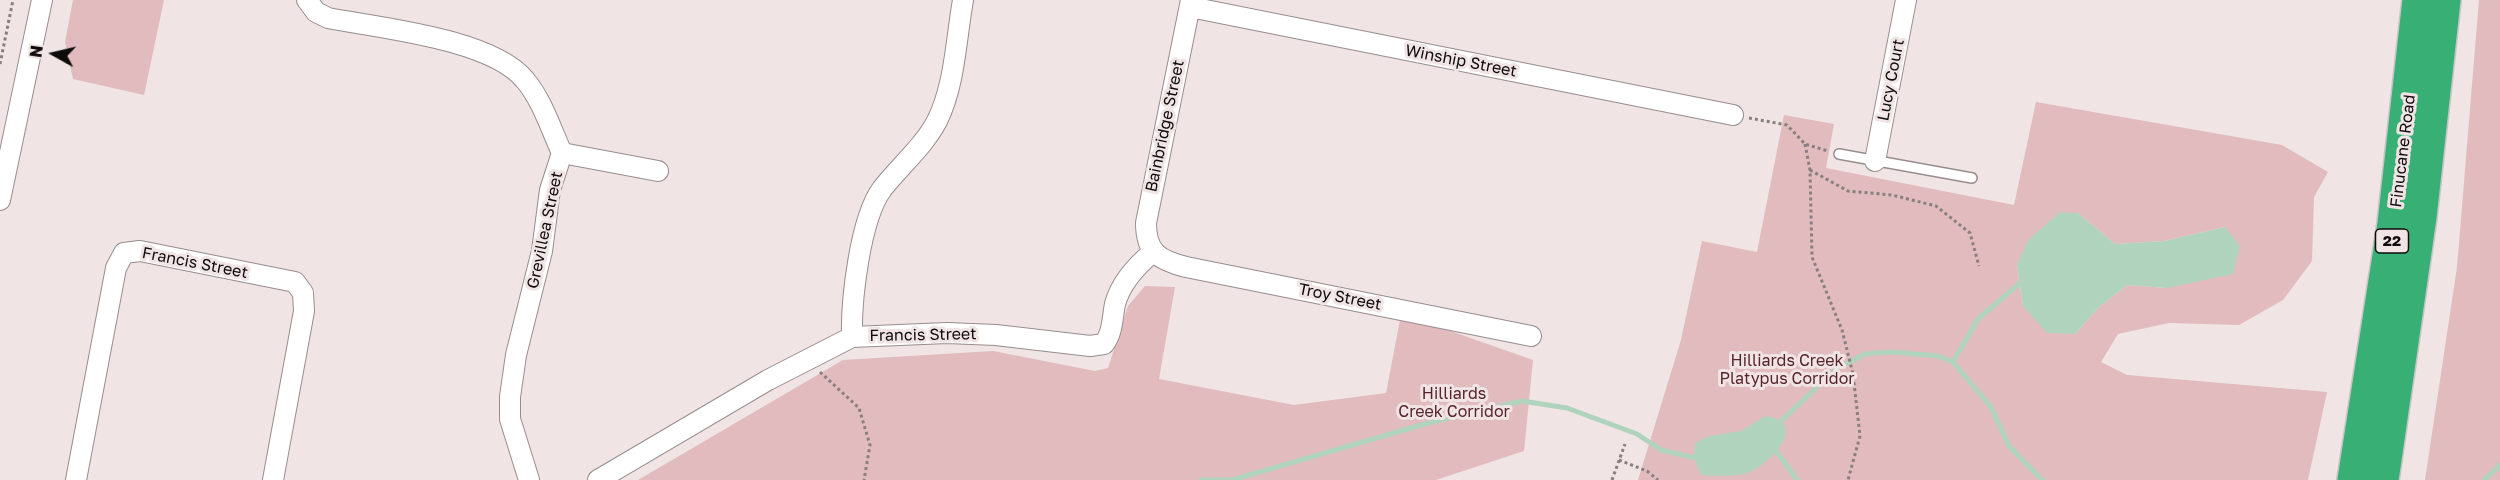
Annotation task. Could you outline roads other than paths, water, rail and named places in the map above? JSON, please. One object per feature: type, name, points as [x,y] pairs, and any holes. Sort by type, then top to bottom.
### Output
[{"type":"highway","name":"Finucane Road","points":[[2354,480],[2394,224],[2419,0]]},
{"type":"highway","name":"Finucane Road","points":[[2382,480],[2420,217],[2444,0]]},
{"type":"street","points":[[0,200],[42,0]]},
{"type":"street","name":"Grevillea Street","points":[[307,0],[316,12],[328,18],[468,46],[512,66],[536,96],[562,153],[550,190],[542,251],[516,355],[510,397],[510,419],[529,480]]},
{"type":"street","points":[[852,337],[851,304],[868,218],[880,192],[936,124],[942,108],[963,0]]},
{"type":"street","name":"Lucy Court","points":[[1875,160],[1906,0]]},
{"type":"street","name":"Winship Street","points":[[1190,3],[1733,115]]},
{"type":"street","name":"Bainbridge Street","points":[[1153,252],[1146,238],[1146,223],[1190,3]]},
{"type":"street","points":[[562,153],[658,171]]},
{"type":"street","name":"Francis Street","points":[[76,480],[116,268],[124,253],[140,251],[294,282],[303,293],[304,311],[273,480]]},
{"type":"street","name":"Francis Street","points":[[598,480],[804,360],[852,337],[947,333],[996,335],[1090,346],[1104,344],[1110,336],[1116,303],[1126,279],[1153,252]]},
{"type":"street","name":"Troy Street","points":[[1153,252],[1161,258],[1186,267],[1531,336]]},
{"type":"lane","points":[[1839,154],[1972,178]]},
{"type":"waterway","points":[[1953,362],[1978,319],[2020,283]]},
{"type":"waterway","points":[[1777,425],[1836,369],[1865,354],[1891,352],[1938,356],[1953,362],[1991,407],[2009,446],[2042,480]]},
{"type":"waterway","points":[[1201,480],[1232,480],[1428,423],[1522,401],[1567,408],[1637,434],[1661,450],[1700,459]]},
{"type":"waterway","points":[[1772,445],[1797,480]]},
{"type":"waterway","points":[[2484,480],[2500,465]]},
{"type":"park label","name":"Hilliards Creek Platypus Corridor","points":[[1787,370]]},
{"type":"park label","name":"Hilliards Creek Corridor","points":[[1454,403]]}]
